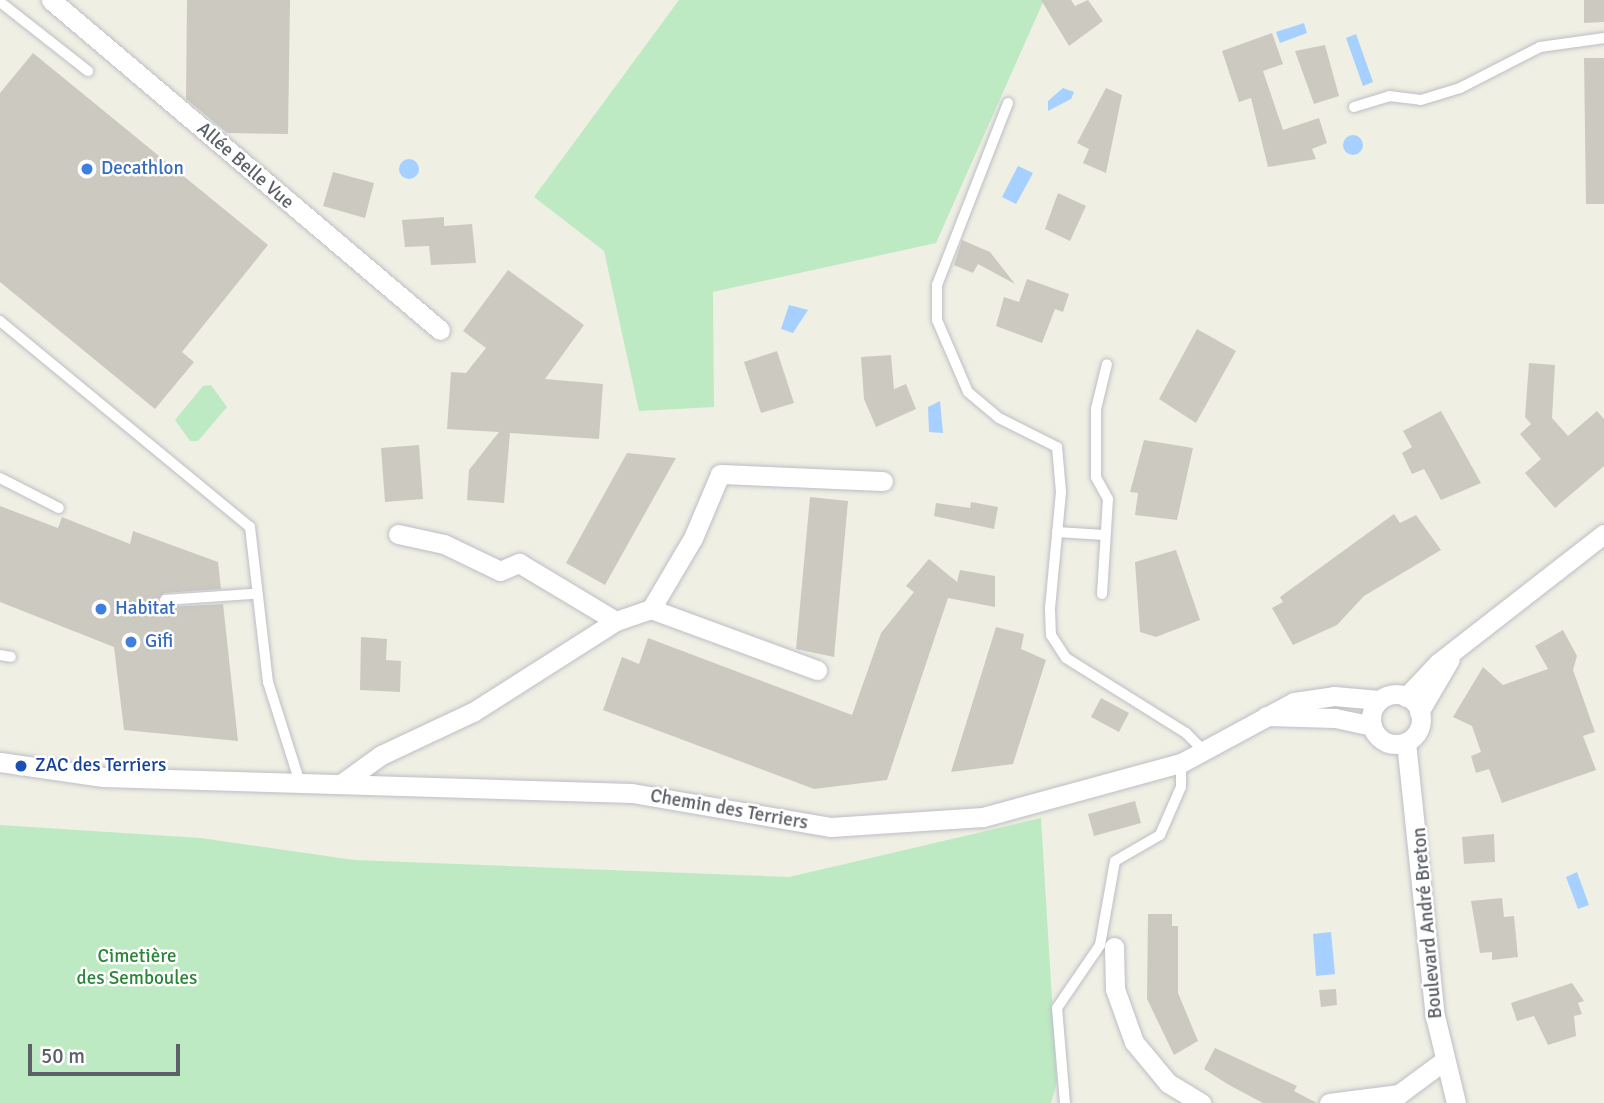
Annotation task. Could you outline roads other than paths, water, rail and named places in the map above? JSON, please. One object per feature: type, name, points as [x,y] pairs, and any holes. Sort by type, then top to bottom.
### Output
[{"type":"street","name":"Allée Belle Vue","points":[[51,0],[440,330]]},
{"type":"street","points":[[651,609],[693,538],[720,474],[883,481]]},
{"type":"street","points":[[398,534],[444,544],[500,571],[519,563],[616,621]]},
{"type":"street","points":[[1372,726],[1380,700],[1406,697],[1451,655],[1604,534]]},
{"type":"street","points":[[341,784],[381,755],[473,712],[616,621],[651,609],[817,670]]},
{"type":"street","points":[[1265,716],[1335,718],[1372,726],[1385,742],[1406,742],[1417,733],[1419,712],[1451,655]]},
{"type":"street","name":"Chemin des Terriers","points":[[0,762],[103,777],[632,793],[831,827],[983,817],[1181,763],[1294,702],[1334,696],[1380,700]]},
{"type":"street","points":[[1406,697],[1419,712]]},
{"type":"street","name":"Boulevard André Breton","points":[[1406,742],[1445,1060],[1456,1103]]},
{"type":"street","points":[[1114,947],[1115,989],[1134,1042],[1168,1083],[1201,1103]]},
{"type":"street","points":[[1329,1103],[1399,1094],[1445,1060]]},
{"type":"lane","points":[[0,2],[88,71]]},
{"type":"lane","points":[[1354,107],[1389,96],[1421,100],[1460,88],[1540,47],[1604,38]]},
{"type":"lane","points":[[1008,103],[937,285],[937,320],[968,391],[999,418],[1057,447],[1057,532],[1051,635],[1066,658],[1186,733],[1203,750]]},
{"type":"lane","points":[[0,321],[250,527],[254,594],[268,681],[300,784]]},
{"type":"lane","points":[[1102,594],[1108,499],[1096,477],[1096,410],[1107,364]]},
{"type":"lane","points":[[0,478],[60,508]]},
{"type":"lane","points":[[1057,532],[1104,535]]},
{"type":"lane","points":[[165,600],[254,594]]},
{"type":"lane","points":[[0,655],[11,657]]},
{"type":"lane","points":[[1065,1103],[1057,1007],[1100,945],[1115,861],[1160,835],[1181,787],[1181,763]]},
{"type":"water","points":[[1304,23],[1307,33],[1280,43],[1276,32]]},
{"type":"water","points":[[1356,34],[1373,82],[1363,86],[1346,38]]},
{"type":"water","points":[[1063,88],[1074,92],[1071,99],[1048,111],[1048,101]]},
{"type":"water","points":[[1349,135],[1357,135],[1363,145],[1357,155],[1349,155],[1343,149],[1343,141]]},
{"type":"water","points":[[409,159],[416,162],[419,169],[416,176],[409,179],[402,176],[399,169],[402,162]]},
{"type":"water","points":[[1018,166],[1033,173],[1016,204],[1002,197]]},
{"type":"water","points":[[789,305],[808,310],[793,333],[781,329]]},
{"type":"water","points":[[940,401],[943,433],[929,432],[928,407]]},
{"type":"water","points":[[1577,872],[1589,905],[1578,909],[1566,877]]},
{"type":"water","points":[[1331,932],[1335,974],[1316,976],[1313,934]]},
{"type":"place","name":"Decathlon","points":[[87,169]]},
{"type":"place","name":"Habitat","points":[[101,609]]},
{"type":"place","name":"Gifi","points":[[131,642]]},
{"type":"place","name":"ZAC des Terriers","points":[[21,766]]},
{"type":"park label","name":"Cimetière des Semboules","points":[[137,968]]}]
